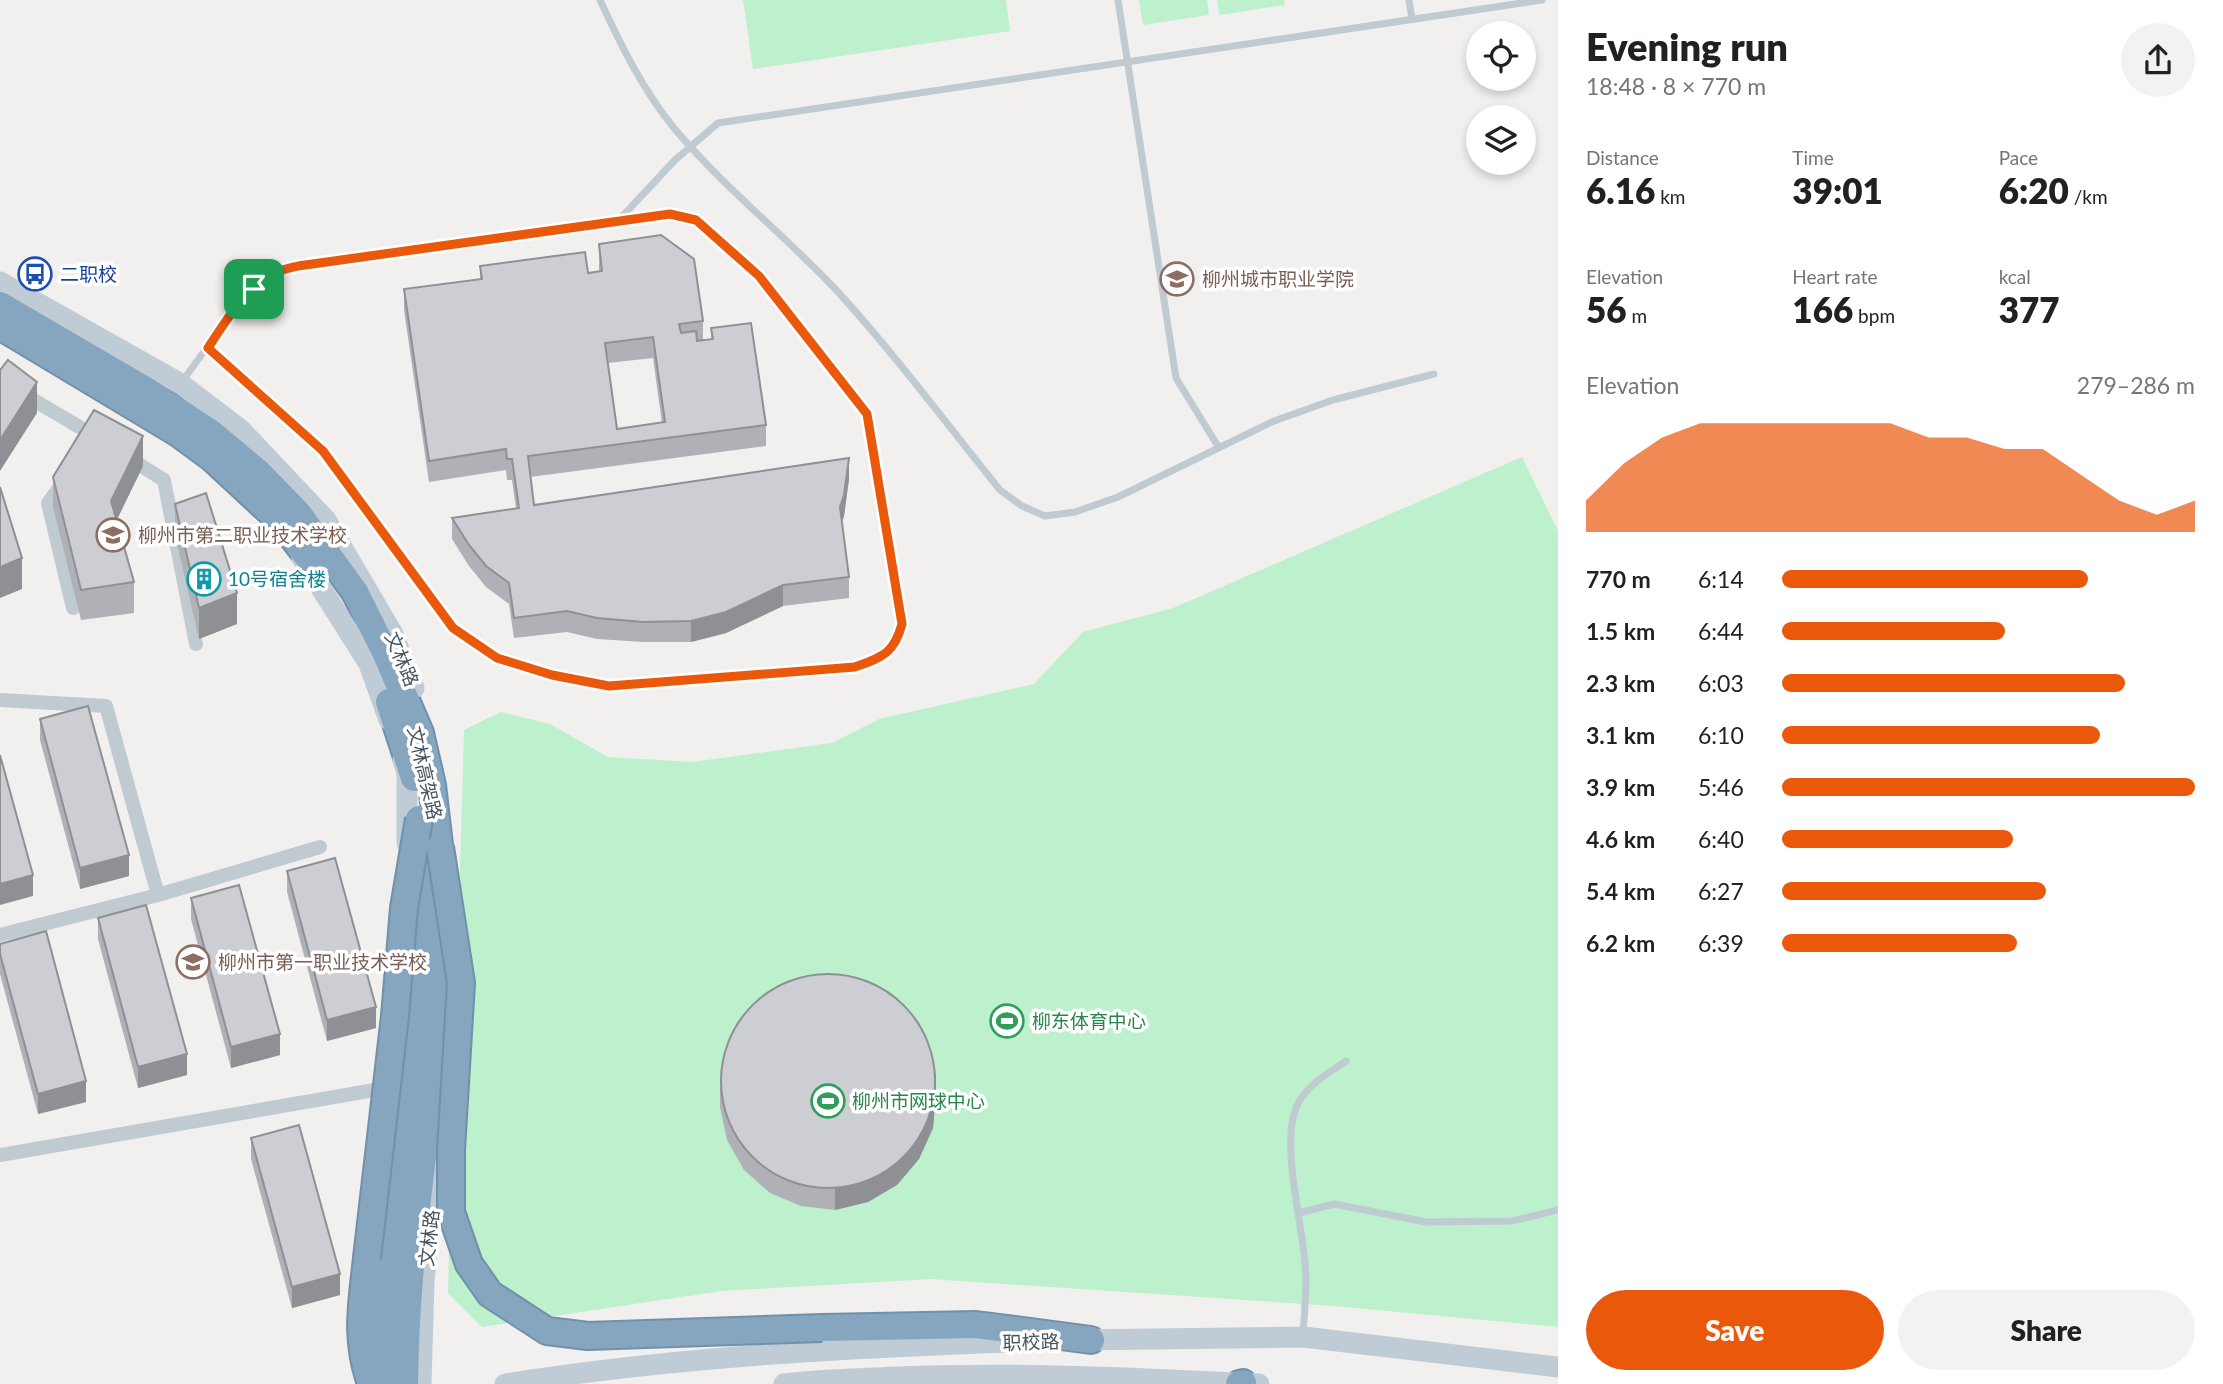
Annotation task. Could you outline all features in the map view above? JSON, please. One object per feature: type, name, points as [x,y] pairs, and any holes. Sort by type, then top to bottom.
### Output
[{"type":"highway","name":"文林高架路","points":[[0,304],[149,392],[210,432],[258,472],[298,513],[355,592],[391,665],[420,733],[432,785],[447,928],[444,981],[410,1260],[405,1384]]},
{"type":"highway","name":"文林高架路","points":[[0,326],[178,432],[212,458],[279,520],[336,594],[359,631],[386,691],[413,772],[425,852],[422,1007],[390,1259],[384,1384]]},
{"type":"highway","points":[[372,1384],[364,1364],[359,1329],[395,1016],[404,908],[419,819]]},
{"type":"highway","points":[[440,847],[461,983],[451,1150],[451,1212],[469,1264],[490,1294],[547,1331],[587,1336],[976,1325],[1091,1340]]},
{"type":"main road","name":"文林路","points":[[0,282],[181,384],[240,429],[326,520],[393,635],[432,736],[448,856],[457,955],[424,1282],[421,1384]]},
{"type":"main road","name":"文林路","points":[[0,332],[185,442],[296,550],[369,664],[407,774],[408,995],[372,1384]]},
{"type":"main road","name":"职校路","points":[[505,1384],[580,1372],[781,1354],[932,1345],[1091,1340],[1303,1337],[1558,1367]]},
{"type":"main road","name":"职校路","points":[[784,1384],[937,1375],[1062,1376],[1259,1384]]},
{"type":"street","points":[[2,385],[164,480],[196,644]]},
{"type":"street","points":[[72,470],[48,503],[73,608]]},
{"type":"street","points":[[0,700],[106,706],[158,895]]},
{"type":"street","points":[[0,935],[158,895],[320,846]]},
{"type":"street","points":[[0,1155],[398,1086]]},
{"type":"lane","points":[[600,0],[630,64],[673,127],[733,191],[836,290],[891,351],[1000,490],[1022,506],[1045,516],[1075,512],[1118,497],[1274,421],[1334,400],[1434,374]]},
{"type":"lane","points":[[1118,0],[1176,378],[1219,448]]},
{"type":"lane","points":[[1409,0],[1412,19]]},
{"type":"lane","points":[[618,221],[690,145],[718,122],[1542,0]]},
{"type":"lane","points":[[181,384],[240,302],[270,275],[298,266],[670,214],[696,220],[759,276],[867,414],[902,624],[897,642],[880,658],[855,667],[609,686],[552,675],[497,658],[453,628],[323,451],[208,348]]},
{"type":"lane","points":[[1303,1337],[1306,1277],[1290,1149],[1291,1123],[1298,1105],[1315,1082],[1346,1061]]},
{"type":"lane","points":[[1299,1213],[1334,1204],[1426,1222],[1512,1222],[1558,1210]]},
{"type":"green space","points":[[743,0],[1006,0],[1010,31],[753,69]]},
{"type":"green space","points":[[1139,0],[1207,0],[1209,15],[1143,25]]},
{"type":"green space","points":[[1217,0],[1284,0],[1285,5],[1219,15]]},
{"type":"green space","name":"柳东体育中心","points":[[1522,457],[1558,531],[1558,1327],[1334,1306],[930,1279],[721,1291],[482,1327],[448,1293],[464,730],[501,712],[550,724],[608,757],[692,762],[832,743],[879,719],[1034,684],[1083,632],[1173,608]]},
{"type":"building","points":[[661,235],[694,259],[703,321],[679,324],[681,333],[696,331],[697,341],[713,339],[711,328],[751,323],[766,425],[528,456],[534,505],[849,458],[840,507],[849,577],[783,585],[726,612],[691,621],[643,622],[597,618],[567,611],[514,618],[509,583],[486,566],[452,518],[519,508],[512,459],[507,459],[506,449],[429,461],[404,289],[482,279],[480,266],[585,252],[588,273],[602,271],[599,244]],"holes":[[[653,337],[665,422],[617,429],[605,343]]]},
{"type":"building","points":[[8,360],[37,382],[0,440],[0,370]]},
{"type":"building","points":[[94,410],[143,436],[111,501],[134,582],[81,590],[53,477]]},
{"type":"building","points":[[0,487],[22,558],[0,567]]},
{"type":"building","points":[[206,493],[237,593],[199,608],[175,504]]},
{"type":"building","points":[[88,706],[129,855],[80,868],[40,719]]},
{"type":"building","points":[[0,755],[33,875],[0,884]]},
{"type":"building","points":[[335,858],[376,1007],[327,1020],[287,871]]},
{"type":"building","points":[[239,885],[280,1034],[231,1047],[191,898]]},
{"type":"building","points":[[146,905],[187,1054],[138,1067],[98,918]]},
{"type":"building","points":[[46,931],[86,1081],[38,1094],[0,954],[0,944]]},
{"type":"building","name":"柳州市网球中心","points":[[828,974],[869,982],[904,1005],[927,1040],[935,1081],[927,1122],[904,1157],[869,1180],[828,1188],[787,1180],[752,1157],[729,1122],[721,1081],[729,1040],[752,1005],[787,982]]},
{"type":"building","points":[[299,1125],[340,1274],[292,1287],[251,1138]]},
{"type":"place","name":"二职校","points":[[35,274]]},
{"type":"place","name":"柳州城市职业学院","points":[[1177,279]]},
{"type":"place","name":"柳州市第二职业技术学校","points":[[113,535]]},
{"type":"place","name":"10号宿舍楼","points":[[204,579]]},
{"type":"place","name":"柳州市第一职业技术学校","points":[[193,962]]},
{"type":"place","name":"柳东体育中心","points":[[1007,1021]]},
{"type":"place","name":"柳州市网球中心","points":[[828,1101]]},
{"type":"route","points":[[670,214],[696,220],[759,276],[867,414],[902,624],[897,642],[880,658],[855,667],[609,686],[552,675],[497,658],[453,628],[323,451],[208,348],[240,302],[254,289],[270,275],[298,266],[670,214]]}]
